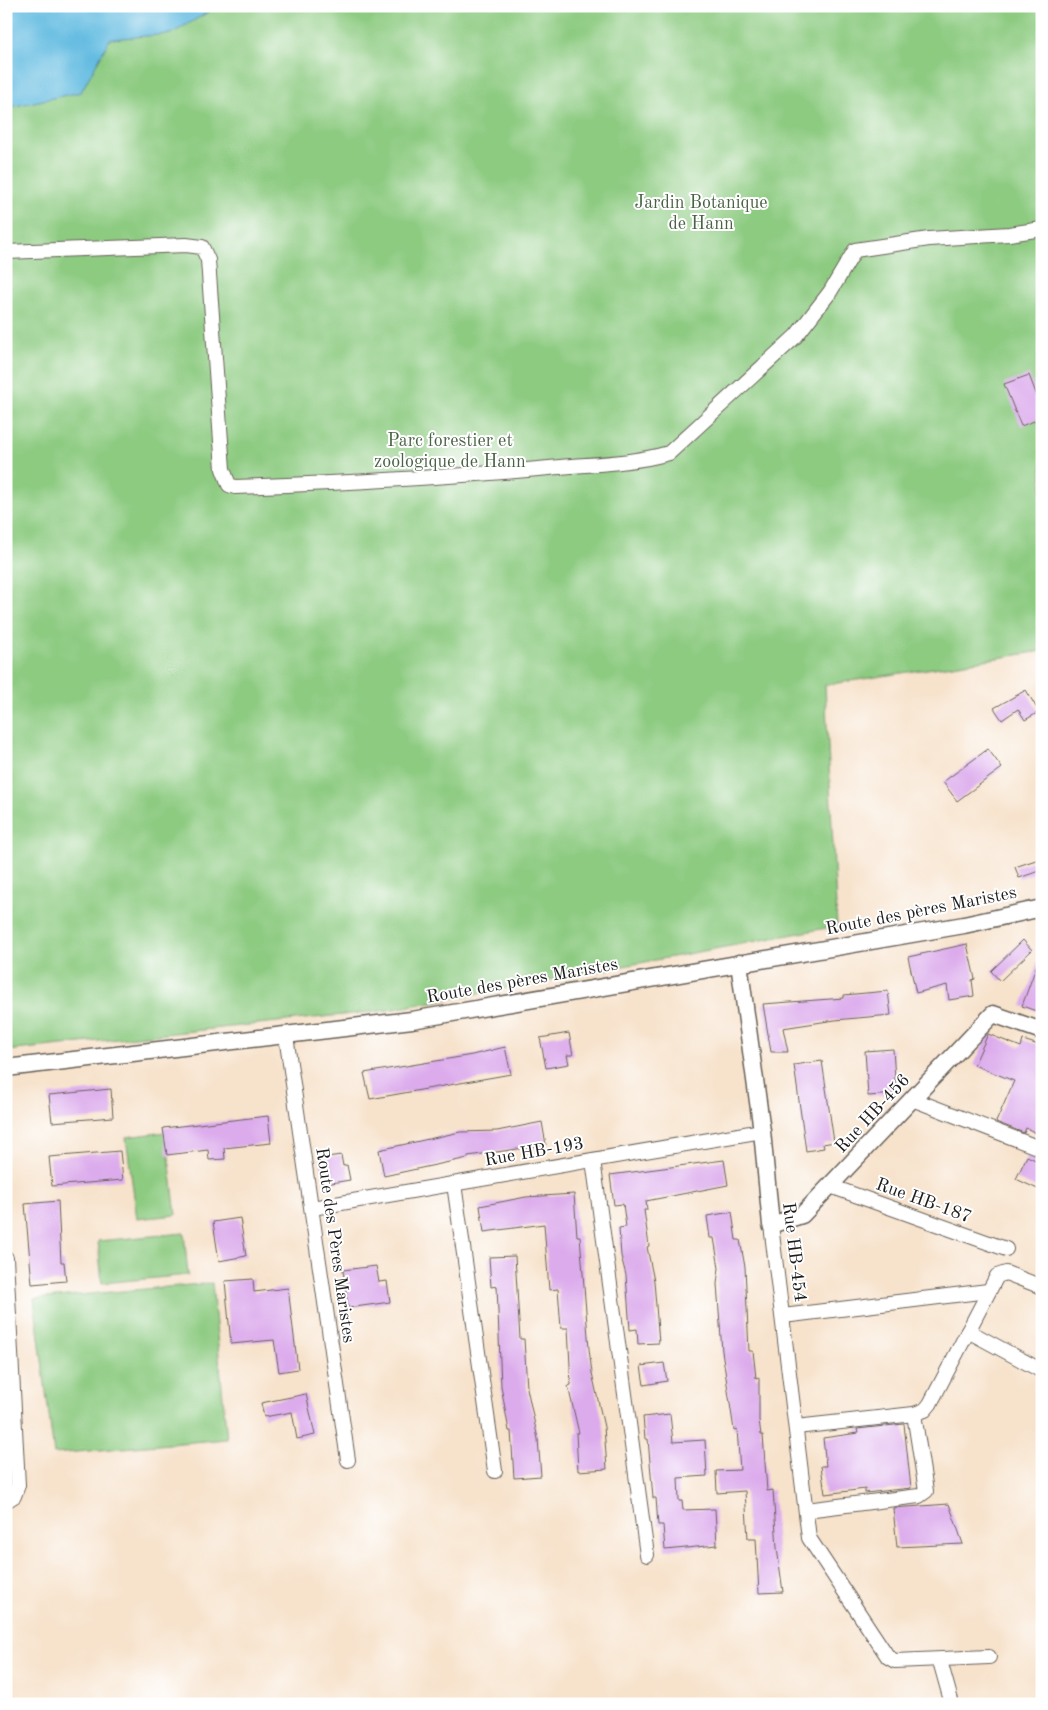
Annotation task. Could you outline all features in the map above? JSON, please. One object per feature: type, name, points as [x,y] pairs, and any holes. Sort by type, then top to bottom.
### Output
[{"type":"street","points":[[6,252],[186,245],[202,247],[208,260],[223,469],[229,484],[235,487],[372,482],[646,458],[669,453],[796,336],[830,292],[856,250],[929,239],[1009,234],[1042,229]]},
{"type":"street","name":"Route des pères Maristes","points":[[6,1068],[412,1020],[964,925],[1042,908]]},
{"type":"street","name":"Rue HB-454","points":[[739,963],[762,1131],[771,1225],[809,1538],[888,1657],[902,1663],[988,1658]]},
{"type":"street","name":"Rue HB-456","points":[[771,1225],[802,1215],[993,1014],[1042,1031]]},
{"type":"street","name":"Route des Pères Maristes","points":[[286,1036],[348,1460]]},
{"type":"street","points":[[912,1099],[1042,1149]]},
{"type":"street","name":"Rue HB-193","points":[[312,1208],[762,1131]]},
{"type":"street","points":[[593,1160],[647,1555]]},
{"type":"street","points":[[454,1184],[495,1470]]},
{"type":"street","name":"Rue HB-187","points":[[830,1186],[1006,1249]]},
{"type":"street","points":[[6,1258],[10,1377],[18,1485],[14,1496],[6,1501]]},
{"type":"street","points":[[796,1427],[914,1414],[928,1407],[997,1276],[1006,1273],[1042,1287]]},
{"type":"street","points":[[783,1316],[988,1291]]},
{"type":"street","points":[[968,1331],[1042,1371]]},
{"type":"street","points":[[806,1510],[923,1494],[926,1491],[914,1414]]},
{"type":"street","points":[[940,1661],[952,1704]]},
{"type":"green space","name":"Parc forestier et zoologique de Hann","points":[[6,6],[1042,6],[1042,651],[825,685],[837,926],[389,1010],[6,1051]]},
{"type":"green space","points":[[166,1132],[176,1215],[137,1219],[126,1137]]},
{"type":"green space","points":[[184,1233],[188,1275],[102,1283],[98,1241]]},
{"type":"green space","points":[[212,1283],[227,1439],[54,1454],[34,1299]]},
{"type":"water","points":[[6,6],[210,6],[210,11],[171,34],[110,39],[81,92],[6,108]]},
{"type":"building","points":[[1029,375],[1042,409],[1042,418],[1021,426],[1004,384]]},
{"type":"building","points":[[1026,690],[1039,712],[1025,720],[1018,709],[1002,720],[994,708]]},
{"type":"building","points":[[988,749],[1002,768],[957,801],[943,782]]},
{"type":"building","points":[[1042,858],[1042,870],[1019,878],[1015,867]]},
{"type":"building","points":[[1023,940],[1032,950],[1000,981],[991,971]]},
{"type":"building","points":[[967,944],[975,979],[972,980],[974,996],[949,1000],[947,985],[916,993],[908,957]]},
{"type":"building","points":[[1040,956],[1042,957],[1042,1013],[1022,1006]]},
{"type":"building","points":[[888,991],[891,1015],[835,1020],[783,1028],[788,1052],[771,1052],[763,1004],[844,998],[844,995]]},
{"type":"building","points":[[569,1033],[573,1055],[567,1055],[569,1064],[546,1068],[540,1038]]},
{"type":"building","points":[[988,1034],[1021,1047],[1023,1040],[1042,1046],[1042,1136],[1026,1128],[1024,1133],[996,1122],[1014,1081],[974,1065]]},
{"type":"building","points":[[505,1047],[511,1074],[370,1099],[364,1073],[472,1055]]},
{"type":"building","points":[[893,1049],[896,1094],[868,1096],[865,1051]]},
{"type":"building","points":[[822,1061],[834,1142],[823,1144],[824,1148],[806,1151],[794,1065]]},
{"type":"building","points":[[111,1089],[113,1117],[52,1122],[49,1095]]},
{"type":"building","points":[[268,1116],[271,1143],[224,1148],[225,1159],[209,1160],[208,1150],[167,1155],[163,1128]]},
{"type":"building","points":[[542,1122],[546,1145],[468,1156],[468,1158],[384,1176],[379,1150],[460,1132],[497,1131]]},
{"type":"building","points":[[120,1151],[123,1180],[52,1186],[49,1157]]},
{"type":"building","points":[[341,1155],[343,1166],[347,1165],[350,1180],[325,1184],[320,1158]]},
{"type":"building","points":[[1027,1156],[1042,1163],[1042,1191],[1016,1179]]},
{"type":"building","points":[[724,1160],[728,1185],[646,1201],[647,1210],[644,1210],[649,1246],[647,1247],[654,1281],[659,1343],[638,1344],[637,1329],[630,1330],[626,1275],[621,1256],[619,1228],[626,1227],[623,1204],[614,1205],[610,1175]]},
{"type":"building","points":[[574,1194],[577,1236],[580,1236],[589,1349],[592,1373],[604,1427],[607,1469],[578,1471],[576,1433],[579,1433],[568,1386],[571,1385],[568,1328],[561,1328],[558,1289],[549,1290],[544,1224],[484,1232],[480,1206],[526,1197]]},
{"type":"building","points":[[58,1201],[61,1262],[64,1262],[66,1281],[32,1284],[25,1204]]},
{"type":"building","points":[[732,1212],[736,1240],[740,1240],[745,1267],[749,1351],[753,1351],[756,1378],[759,1377],[759,1420],[761,1435],[763,1435],[767,1491],[773,1490],[777,1548],[783,1592],[759,1593],[756,1539],[748,1539],[745,1491],[717,1493],[716,1471],[740,1470],[737,1429],[734,1430],[722,1351],[717,1284],[719,1268],[714,1238],[710,1238],[707,1216]]},
{"type":"building","points":[[240,1218],[246,1256],[219,1261],[213,1222]]},
{"type":"building","points":[[515,1256],[520,1339],[524,1339],[527,1388],[538,1439],[541,1476],[514,1478],[511,1431],[509,1431],[501,1386],[497,1286],[491,1287],[489,1257]]},
{"type":"building","points":[[376,1266],[379,1282],[387,1281],[390,1302],[348,1308],[343,1270]]},
{"type":"building","points":[[253,1279],[254,1292],[288,1288],[298,1369],[279,1372],[274,1340],[231,1344],[225,1281]]},
{"type":"building","points":[[664,1363],[667,1381],[644,1385],[641,1366]]},
{"type":"building","points":[[306,1394],[315,1435],[297,1439],[292,1412],[264,1417],[261,1403]]},
{"type":"building","points":[[670,1414],[673,1442],[705,1440],[707,1476],[678,1478],[679,1501],[682,1501],[683,1510],[715,1509],[717,1545],[665,1550],[663,1525],[658,1525],[656,1498],[653,1498],[648,1439],[645,1439],[643,1417]]},
{"type":"building","points":[[904,1424],[911,1488],[865,1493],[865,1489],[825,1494],[821,1466],[826,1466],[823,1438],[858,1433],[857,1429]]},
{"type":"building","points":[[949,1504],[963,1544],[897,1547],[893,1508]]},
{"type":"park label","name":"Jardin Botanique de Hann","points":[[701,212]]}]
